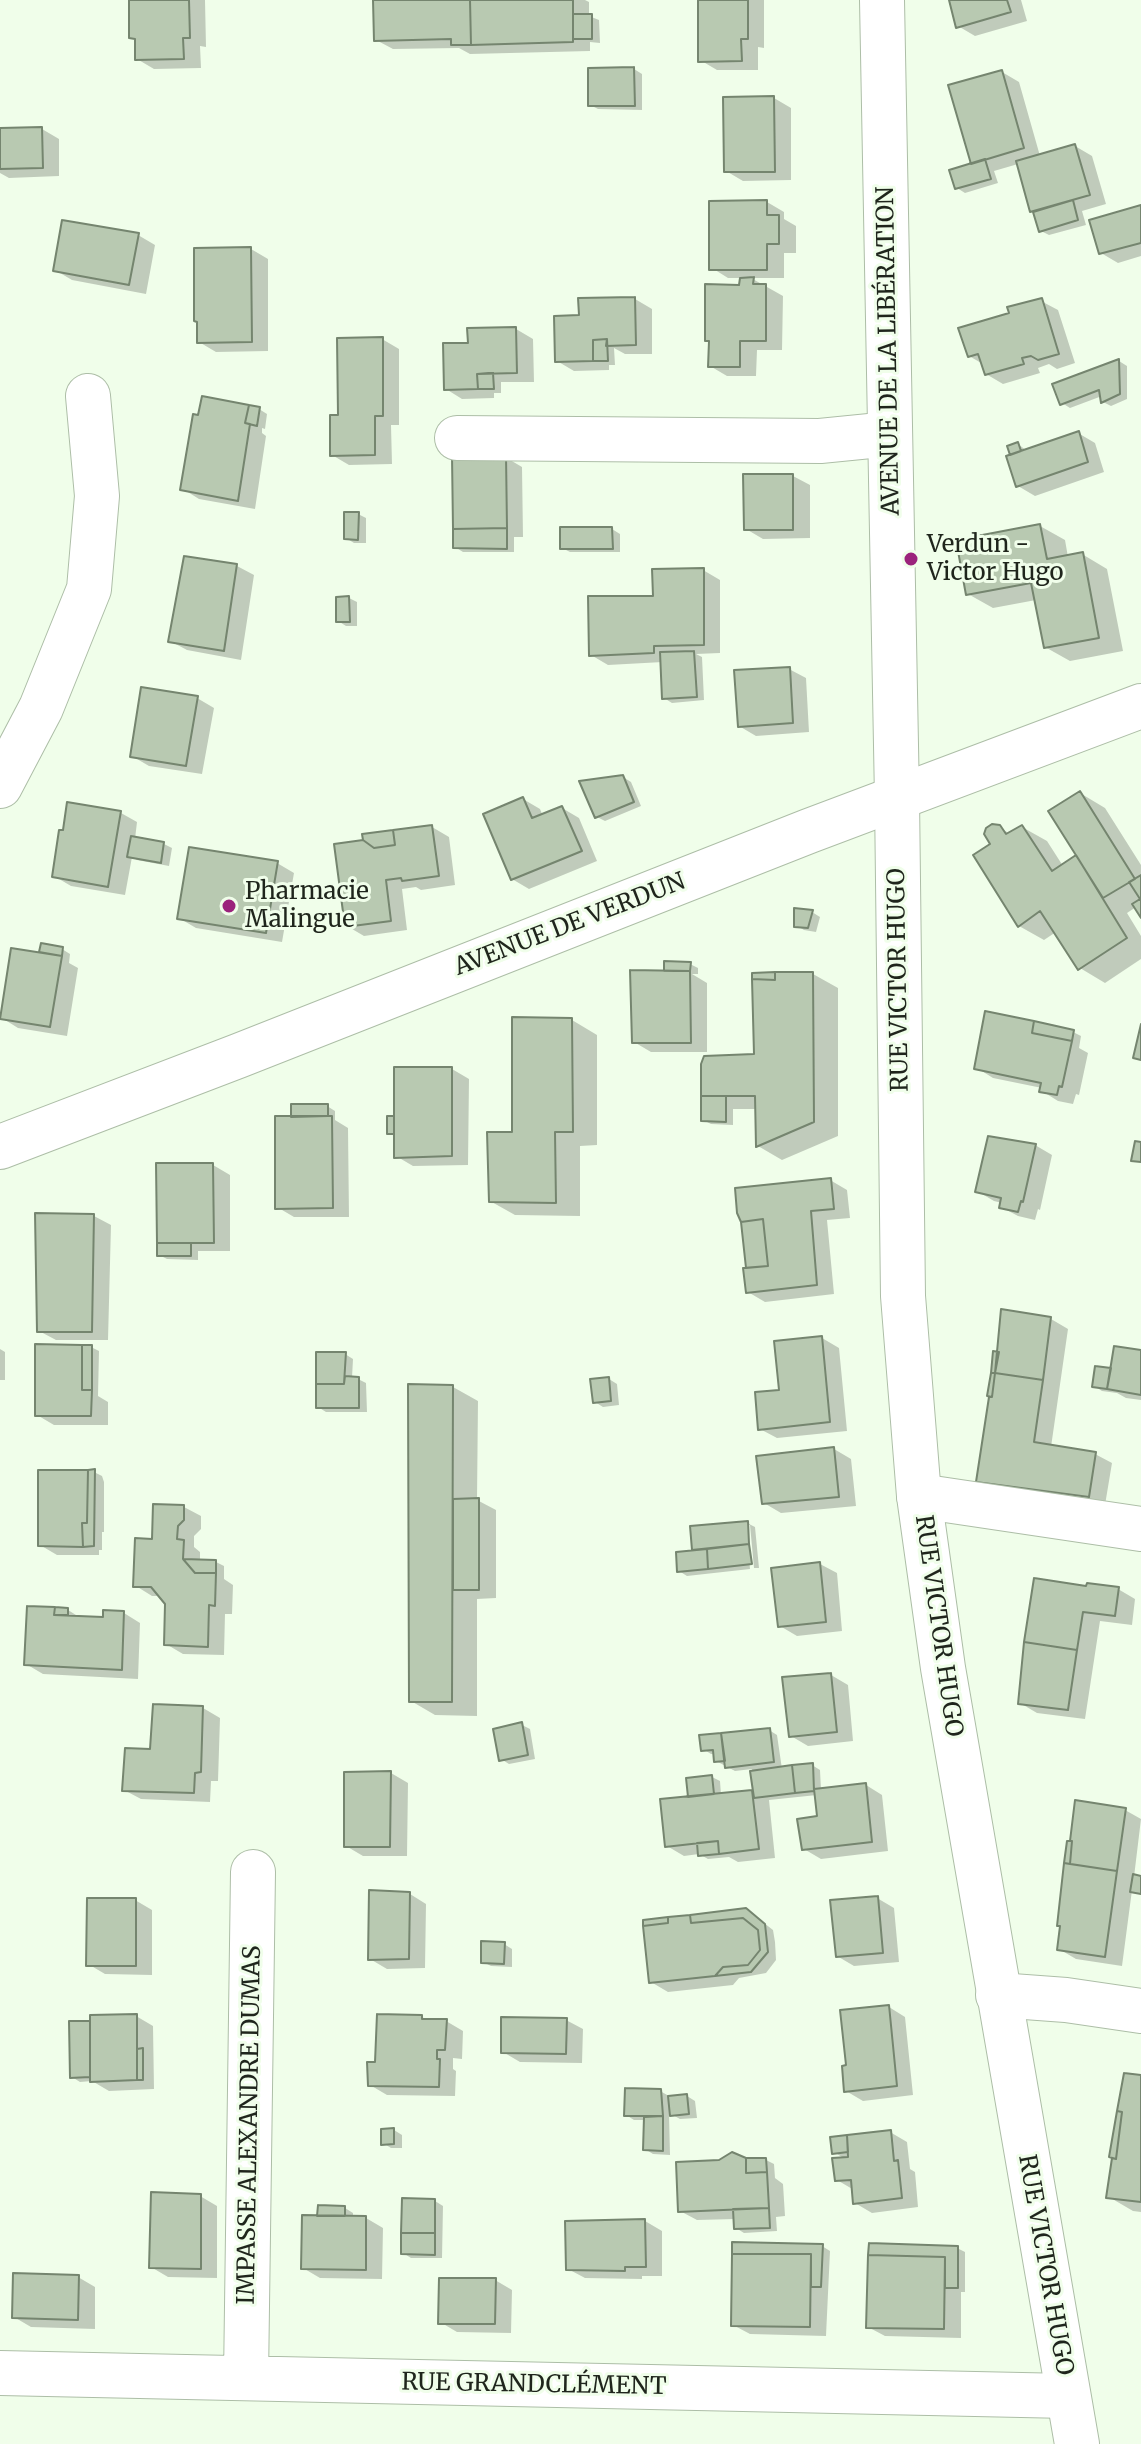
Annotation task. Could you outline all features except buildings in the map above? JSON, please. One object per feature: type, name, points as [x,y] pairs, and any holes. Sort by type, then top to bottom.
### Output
[{"type":"street","name":"AVENUE DE LA LIBÉRATION","points":[[882,0],[897,798]]},
{"type":"street","points":[[0,786],[41,708],[89,589],[97,496],[88,396]]},
{"type":"street","points":[[457,438],[820,441],[890,434]]},
{"type":"street","name":"AVENUE DE VERDUN","points":[[0,1147],[1141,706]]},
{"type":"street","name":"RUE VICTOR HUGO","points":[[897,798],[903,1296],[919,1496],[943,1668],[1077,2444]]},
{"type":"street","points":[[919,1496],[1141,1529]]},
{"type":"street","name":"IMPASSE ALEXANDRE DUMAS","points":[[246,2378],[253,1872]]},
{"type":"street","points":[[998,1995],[1066,2000],[1141,2011]]},
{"type":"street","name":"RUE GRANDCLÉMENT","points":[[0,2373],[1068,2396]]},
{"type":"place","name":"Verdun - Victor Hugo","points":[[911,559]]},
{"type":"place","name":"Pharmacie Malingue","points":[[229,906]]}]
